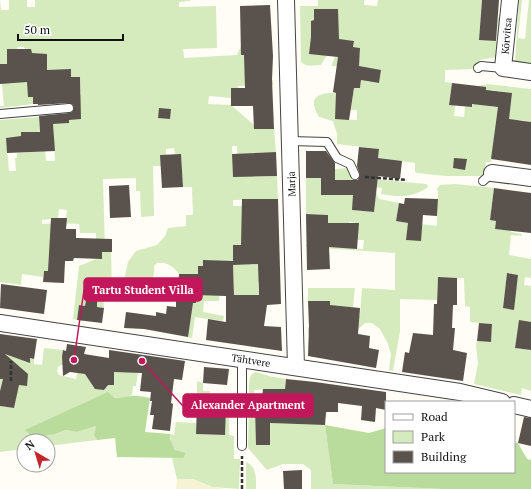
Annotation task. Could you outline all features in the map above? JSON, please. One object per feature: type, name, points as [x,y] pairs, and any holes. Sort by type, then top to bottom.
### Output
[{"type":"street","name":"Marja","points":[[286,0],[296,367]]},
{"type":"street","name":"Kõrvitsa","points":[[510,0],[503,68],[531,72]]},
{"type":"street","points":[[488,177],[531,178]]},
{"type":"street","name":"Tähtvere","points":[[0,323],[460,392],[498,401]]},
{"type":"street","points":[[515,405],[531,409]]},
{"type":"lane","points":[[478,68],[481,66],[503,68]]},
{"type":"lane","points":[[0,114],[69,108]]},
{"type":"lane","points":[[290,140],[327,142],[337,158],[350,164],[355,175]]},
{"type":"lane","points":[[242,359],[242,446]]},
{"type":"path","points":[[364,177],[407,180]]},
{"type":"path","points":[[11,362],[11,381]]},
{"type":"path","points":[[242,465],[242,489]]},
{"type":"shaded area","points":[[177,479],[193,479],[213,487],[226,489],[176,489]]},
{"type":"green space","points":[[0,0],[1,10],[9,10],[9,0],[27,0],[27,7],[35,7],[35,0],[190,0],[179,2],[179,7],[216,6],[217,48],[183,49],[184,58],[237,55],[241,46],[253,46],[255,80],[273,80],[273,85],[238,86],[238,88],[231,88],[231,98],[209,96],[208,104],[231,105],[254,125],[254,129],[274,129],[276,152],[253,153],[253,177],[277,176],[278,199],[233,200],[233,206],[278,206],[267,258],[267,282],[258,282],[258,291],[266,291],[266,295],[234,295],[233,269],[221,277],[219,301],[204,301],[203,312],[224,316],[223,321],[195,317],[192,338],[183,336],[185,274],[179,274],[167,264],[157,263],[154,266],[153,277],[150,281],[142,284],[134,284],[124,280],[128,262],[136,251],[157,245],[165,236],[168,228],[186,226],[186,215],[193,215],[192,187],[183,187],[181,155],[175,155],[174,148],[166,149],[166,155],[161,166],[153,166],[154,216],[141,217],[140,191],[136,191],[136,178],[103,179],[105,252],[111,252],[112,289],[103,293],[104,308],[97,307],[97,301],[86,300],[85,306],[79,305],[77,320],[73,319],[79,266],[96,259],[96,233],[80,233],[79,224],[58,223],[48,271],[44,271],[43,277],[22,274],[21,285],[0,282],[0,120],[39,117],[40,137],[21,132],[21,138],[6,138],[9,171],[16,171],[15,158],[17,158],[17,153],[45,151],[46,161],[55,161],[53,124],[69,123],[69,120],[73,120],[71,96],[81,95],[80,77],[71,77],[71,69],[33,97],[33,104],[0,108],[0,106],[4,106],[0,64]],"holes":[[[18,47],[31,49],[32,64],[7,49],[17,49]],[[232,146],[237,146],[238,176],[233,176]],[[59,209],[67,210],[66,219],[58,223],[42,224],[42,220],[58,218]]]},
{"type":"green space","points":[[318,0],[364,0],[364,5],[377,6],[378,0],[482,0],[479,39],[497,41],[498,18],[503,18],[496,57],[480,60],[472,69],[445,70],[445,82],[452,83],[449,105],[455,105],[454,116],[464,117],[465,106],[472,107],[474,87],[487,84],[531,89],[531,122],[521,120],[496,126],[491,162],[486,162],[484,176],[446,176],[417,173],[415,172],[415,163],[378,158],[379,149],[337,144],[337,134],[333,121],[319,117],[314,101],[322,94],[338,93],[353,95],[354,88],[360,88],[362,77],[337,66],[331,66],[335,57],[354,59],[355,55],[360,55],[360,48],[353,47],[354,41],[344,40],[325,58],[321,65],[305,65],[301,61],[300,6],[318,6]],"holes":[[[314,9],[333,9],[311,27],[311,21],[314,20]],[[367,68],[381,70],[379,83],[365,81]],[[491,90],[511,93],[511,100],[498,99],[497,107],[489,106]],[[336,110],[357,110],[357,120],[336,119]]]},
{"type":"green space","points":[[519,0],[522,0],[518,38],[525,39],[529,0],[531,0],[531,67],[515,62]]},
{"type":"green space","points":[[349,168],[351,177],[428,185],[427,188],[416,194],[405,196],[381,194],[382,188],[362,186],[352,210],[374,212],[376,192],[379,199],[399,203],[396,221],[437,226],[438,190],[436,190],[440,185],[455,184],[494,188],[490,220],[496,221],[495,229],[503,230],[504,222],[512,223],[511,232],[522,234],[522,236],[511,235],[509,255],[531,259],[531,278],[525,277],[524,285],[531,286],[531,322],[529,322],[528,328],[518,327],[515,348],[531,350],[531,391],[522,388],[521,395],[474,384],[478,363],[476,346],[477,341],[491,342],[492,324],[470,322],[470,307],[465,306],[464,278],[438,278],[437,300],[400,299],[400,331],[393,371],[389,370],[391,354],[388,344],[380,329],[372,323],[365,323],[357,330],[319,335],[308,334],[308,327],[324,328],[330,319],[330,301],[308,301],[308,288],[355,288],[353,307],[345,307],[353,314],[360,315],[362,288],[395,290],[395,253],[306,247],[306,245],[363,249],[364,240],[357,240],[358,223],[328,223],[328,215],[306,214],[306,178],[335,169]],"holes":[[[507,273],[518,275],[513,309],[503,308]]]},
{"type":"green space","points":[[10,336],[15,356],[34,359],[34,364],[42,365],[44,348],[63,350],[62,356],[64,366],[61,365],[58,367],[57,371],[59,375],[76,379],[77,373],[85,362],[104,390],[108,385],[114,385],[114,373],[109,372],[127,371],[138,373],[136,386],[133,386],[132,395],[120,399],[112,396],[56,433],[16,433],[16,450],[0,452],[0,406],[14,408],[18,386],[2,383],[0,391],[0,379],[7,358]]},
{"type":"green space","points":[[256,372],[286,379],[284,393],[327,412],[326,418],[283,415],[269,389],[254,390],[254,413],[270,423],[325,425],[333,484],[443,489],[311,489],[311,470],[303,464],[283,464],[267,470],[248,448],[249,385],[251,375]]},
{"type":"green space","points":[[197,381],[203,383],[203,391],[210,391],[209,395],[215,395],[214,404],[229,405],[229,435],[234,436],[234,459],[240,459],[239,489],[213,487],[193,479],[177,479],[172,458],[183,458],[174,448],[170,438],[170,434],[174,435],[176,422],[196,423],[196,434],[225,435],[226,410],[204,409],[202,395],[197,395]]},
{"type":"green space","points":[[108,392],[116,398],[136,396],[150,398],[145,432],[170,434],[170,439],[175,450],[186,453],[183,458],[117,457],[115,438],[97,440],[94,435],[96,426],[77,432],[66,430],[56,434],[28,433],[25,430]]},
{"type":"green space","points":[[325,425],[369,433],[385,428],[385,473],[515,473],[515,442],[518,443],[527,459],[531,460],[531,489],[443,489],[333,484]]},
{"type":"green space","points":[[96,426],[95,435],[97,440],[56,445],[56,434],[66,430],[77,432]]},
{"type":"green space","points":[[246,462],[250,464],[254,470],[256,477],[256,489],[246,489]]},
{"type":"building","points":[[482,0],[499,0],[496,41],[479,40]]},
{"type":"building","points":[[270,5],[273,56],[272,80],[274,129],[254,129],[253,106],[231,106],[231,88],[245,88],[244,55],[241,55],[240,6]]},
{"type":"building","points":[[314,9],[338,9],[339,39],[354,41],[353,47],[360,48],[359,66],[381,70],[379,83],[361,80],[360,88],[354,88],[349,120],[335,119],[336,93],[333,92],[338,57],[309,54],[311,21],[314,20]]},
{"type":"building","points":[[7,49],[31,49],[32,53],[47,54],[47,70],[71,69],[71,77],[80,77],[81,119],[69,120],[69,123],[53,124],[55,151],[7,153],[6,138],[21,136],[21,132],[40,132],[39,116],[69,113],[72,112],[74,108],[73,105],[69,103],[33,104],[33,97],[28,97],[27,82],[0,84],[0,64],[7,64]]},
{"type":"building","points":[[452,83],[486,87],[486,90],[512,93],[509,119],[531,122],[531,165],[491,159],[498,107],[472,104],[472,107],[449,105]]},
{"type":"building","points":[[159,108],[171,109],[170,119],[158,118]]},
{"type":"building","points":[[359,147],[379,149],[378,158],[402,161],[400,179],[378,176],[374,212],[352,210],[353,195],[321,195],[321,178],[306,178],[306,151],[326,151],[335,163],[335,180],[358,180],[360,175],[357,166]]},
{"type":"building","points":[[276,152],[277,176],[233,177],[232,154]]},
{"type":"building","points":[[181,154],[183,187],[162,188],[160,155]]},
{"type":"building","points":[[454,158],[467,159],[465,170],[453,168]]},
{"type":"building","points":[[129,185],[131,217],[110,218],[109,186]]},
{"type":"building","points":[[494,188],[531,193],[531,233],[495,229],[496,221],[490,220]]},
{"type":"building","points":[[405,198],[438,199],[437,216],[423,215],[421,241],[406,240],[408,223],[396,221],[399,203],[404,204]]},
{"type":"building","points":[[242,199],[278,199],[281,304],[267,305],[264,326],[281,327],[282,351],[206,340],[208,319],[226,322],[226,296],[196,295],[196,303],[193,303],[188,337],[144,329],[124,328],[126,312],[156,316],[156,312],[166,314],[167,306],[176,307],[179,274],[198,274],[198,266],[203,266],[203,260],[233,261],[233,245],[241,245]],"holes":[[[258,264],[259,295],[234,295],[233,265]]]},
{"type":"building","points":[[306,214],[328,215],[328,223],[359,223],[357,249],[329,247],[330,269],[307,270]]},
{"type":"building","points":[[51,218],[67,218],[66,229],[76,229],[76,238],[112,239],[112,252],[102,252],[102,259],[74,258],[73,261],[65,261],[64,283],[43,282],[44,271],[48,271]]},
{"type":"building","points":[[507,273],[518,275],[514,310],[503,308]]},
{"type":"building","points":[[438,277],[457,278],[457,305],[453,305],[452,328],[455,328],[453,350],[467,353],[463,381],[402,372],[405,352],[409,353],[413,333],[433,335],[434,304],[437,304]]},
{"type":"building","points":[[1,284],[47,290],[44,314],[0,308]]},
{"type":"building","points":[[86,300],[97,301],[97,307],[104,308],[102,323],[77,320],[79,305],[85,306]]},
{"type":"building","points":[[308,301],[330,301],[330,305],[360,308],[358,334],[370,336],[369,348],[379,350],[376,368],[308,356]]},
{"type":"building","points":[[519,320],[531,322],[531,350],[515,348]]},
{"type":"building","points":[[479,323],[492,324],[491,342],[477,341]]},
{"type":"building","points":[[0,334],[37,339],[34,359],[30,358],[30,363],[5,354],[28,374],[27,386],[19,385],[14,408],[0,406],[0,391],[3,379],[0,379]]},
{"type":"building","points":[[67,344],[86,347],[84,354],[109,358],[109,350],[185,361],[182,380],[174,379],[170,431],[152,429],[154,415],[150,415],[152,401],[150,401],[151,392],[140,391],[142,373],[114,372],[114,385],[108,385],[104,390],[95,389],[85,374],[70,372],[63,376],[62,356],[63,350],[66,351]]},
{"type":"building","points":[[204,367],[229,369],[227,385],[203,383]]},
{"type":"building","points":[[286,379],[386,392],[385,410],[376,408],[375,422],[361,420],[362,406],[338,403],[338,412],[326,412],[325,425],[270,423],[270,445],[256,445],[255,406],[261,406],[263,389],[285,389]]},
{"type":"building","points":[[197,403],[219,404],[218,410],[226,410],[225,435],[196,434]]},
{"type":"building","points":[[524,417],[531,418],[531,446],[518,443]]},
{"type":"building","points":[[302,470],[302,489],[284,489],[283,471]]},
{"type":"place","name":"Tartu Student Villa","points":[[74,360]]},
{"type":"place","name":"Alexander Apartment","points":[[142,361]]}]
